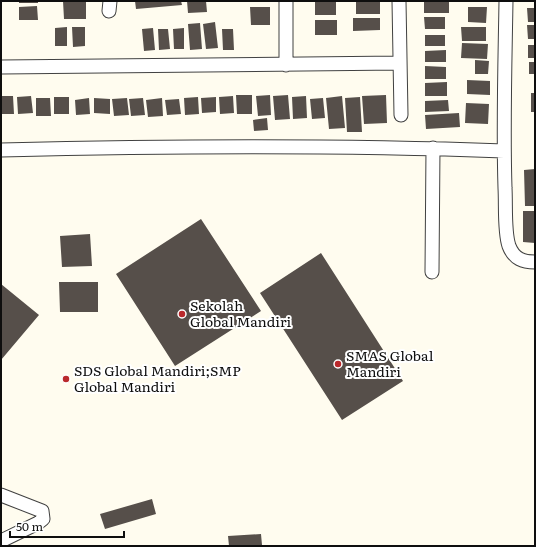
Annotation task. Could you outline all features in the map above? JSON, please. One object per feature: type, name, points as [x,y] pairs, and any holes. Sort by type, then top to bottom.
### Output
[{"type":"street","points":[[286,1],[286,65]]},
{"type":"street","points":[[399,1],[401,116]]},
{"type":"street","points":[[506,1],[504,151],[506,229],[508,245],[518,259],[524,262],[535,262]]},
{"type":"street","points":[[1,67],[400,63]]},
{"type":"street","points":[[1,150],[160,146],[434,148],[504,151]]},
{"type":"street","points":[[432,272],[434,148]]},
{"type":"street","points":[[1,494],[42,511],[43,519],[38,523],[1,541]]},
{"type":"building","points":[[19,1],[38,1],[38,3],[19,3]]},
{"type":"building","points":[[63,1],[86,1],[86,19],[64,19]]},
{"type":"building","points":[[135,1],[181,1],[182,5],[136,9]]},
{"type":"building","points":[[187,1],[206,1],[207,12],[188,13]]},
{"type":"building","points":[[315,1],[336,1],[336,15],[315,15]]},
{"type":"building","points":[[356,2],[380,2],[380,14],[356,14]]},
{"type":"building","points":[[424,2],[449,2],[449,13],[424,13]]},
{"type":"building","points":[[37,6],[38,20],[19,20],[19,7]]},
{"type":"building","points":[[250,7],[270,7],[270,25],[251,25]]},
{"type":"building","points":[[468,7],[487,7],[486,23],[468,22]]},
{"type":"building","points":[[527,8],[535,8],[535,22],[528,22]]},
{"type":"building","points":[[424,17],[445,17],[445,29],[425,29]]},
{"type":"building","points":[[353,18],[380,18],[380,30],[353,31]]},
{"type":"building","points":[[315,20],[337,20],[337,35],[315,35]]},
{"type":"building","points":[[215,22],[218,48],[206,49],[203,24]]},
{"type":"building","points":[[200,23],[202,49],[190,50],[188,24]]},
{"type":"building","points":[[527,25],[535,25],[535,39],[528,39]]},
{"type":"building","points":[[67,27],[67,46],[55,46],[55,28]]},
{"type":"building","points":[[72,27],[85,27],[85,46],[73,47]]},
{"type":"building","points":[[461,27],[486,27],[486,41],[462,41]]},
{"type":"building","points":[[153,28],[155,50],[144,51],[142,29]]},
{"type":"building","points":[[184,28],[184,49],[174,49],[173,29]]},
{"type":"building","points":[[158,29],[168,29],[170,49],[159,50]]},
{"type":"building","points":[[222,29],[233,29],[234,50],[223,50]]},
{"type":"building","points":[[425,35],[445,35],[445,46],[425,46]]},
{"type":"building","points":[[462,43],[488,44],[487,59],[461,58]]},
{"type":"building","points":[[528,45],[535,45],[535,58],[528,58]]},
{"type":"building","points":[[446,50],[446,62],[425,62],[425,51]]},
{"type":"building","points":[[475,60],[489,61],[488,74],[475,74]]},
{"type":"building","points":[[529,62],[535,62],[535,74],[529,74]]},
{"type":"building","points":[[425,66],[446,67],[446,79],[425,79]]},
{"type":"building","points":[[467,80],[490,81],[490,95],[467,94]]},
{"type":"building","points":[[447,82],[447,96],[425,96],[425,83]]},
{"type":"building","points":[[531,93],[535,93],[535,112],[531,112]]},
{"type":"building","points":[[236,95],[252,95],[252,114],[237,114]]},
{"type":"building","points":[[270,95],[271,115],[258,116],[256,96]]},
{"type":"building","points":[[288,95],[290,119],[275,120],[273,96]]},
{"type":"building","points":[[386,95],[387,123],[364,124],[362,96]]},
{"type":"building","points":[[1,96],[13,96],[14,114],[1,114]]},
{"type":"building","points":[[31,96],[33,113],[18,114],[17,97]]},
{"type":"building","points":[[233,96],[234,113],[220,114],[219,97]]},
{"type":"building","points":[[306,96],[307,118],[293,119],[292,97]]},
{"type":"building","points":[[342,96],[345,128],[329,129],[326,98]]},
{"type":"building","points":[[54,97],[69,97],[69,114],[54,114]]},
{"type":"building","points":[[198,97],[199,114],[185,115],[184,98]]},
{"type":"building","points":[[216,97],[216,112],[202,113],[201,98]]},
{"type":"building","points":[[360,97],[362,132],[347,132],[345,98]]},
{"type":"building","points":[[36,98],[50,98],[51,116],[36,116]]},
{"type":"building","points":[[89,98],[90,114],[76,115],[75,100]]},
{"type":"building","points":[[94,98],[110,99],[110,114],[94,113]]},
{"type":"building","points":[[127,98],[129,115],[114,116],[112,99]]},
{"type":"building","points":[[143,98],[145,115],[131,116],[129,99]]},
{"type":"building","points":[[162,98],[163,116],[148,117],[146,100]]},
{"type":"building","points":[[323,98],[325,118],[312,119],[310,99]]},
{"type":"building","points":[[179,99],[181,114],[167,115],[165,100]]},
{"type":"building","points":[[448,100],[449,111],[425,112],[425,101]]},
{"type":"building","points":[[466,103],[489,104],[488,124],[465,123]]},
{"type":"building","points":[[459,113],[460,127],[426,129],[425,115]]},
{"type":"building","points":[[267,118],[268,130],[254,131],[253,120]]},
{"type":"building","points":[[535,169],[535,206],[525,206],[524,170]]},
{"type":"building","points":[[523,211],[535,211],[535,243],[523,242]]},
{"type":"building","points":[[201,219],[261,311],[175,366],[116,274]]},
{"type":"building","points":[[90,234],[92,266],[62,267],[60,236]]},
{"type":"building","points":[[321,253],[403,381],[342,420],[260,293]]},
{"type":"building","points":[[59,282],[98,282],[98,312],[60,312]]},
{"type":"building","points":[[1,284],[39,315],[1,360]]},
{"type":"building","points":[[152,499],[156,514],[105,529],[100,514]]},
{"type":"building","points":[[261,534],[262,545],[229,546],[228,536]]},
{"type":"place","name":"Sekolah Global Mandiri","points":[[182,314]]},
{"type":"place","name":"SMAS Global Mandiri","points":[[338,364]]},
{"type":"place","name":"SDS Global Mandiri;SMP Global Mandiri","points":[[66,379]]}]
